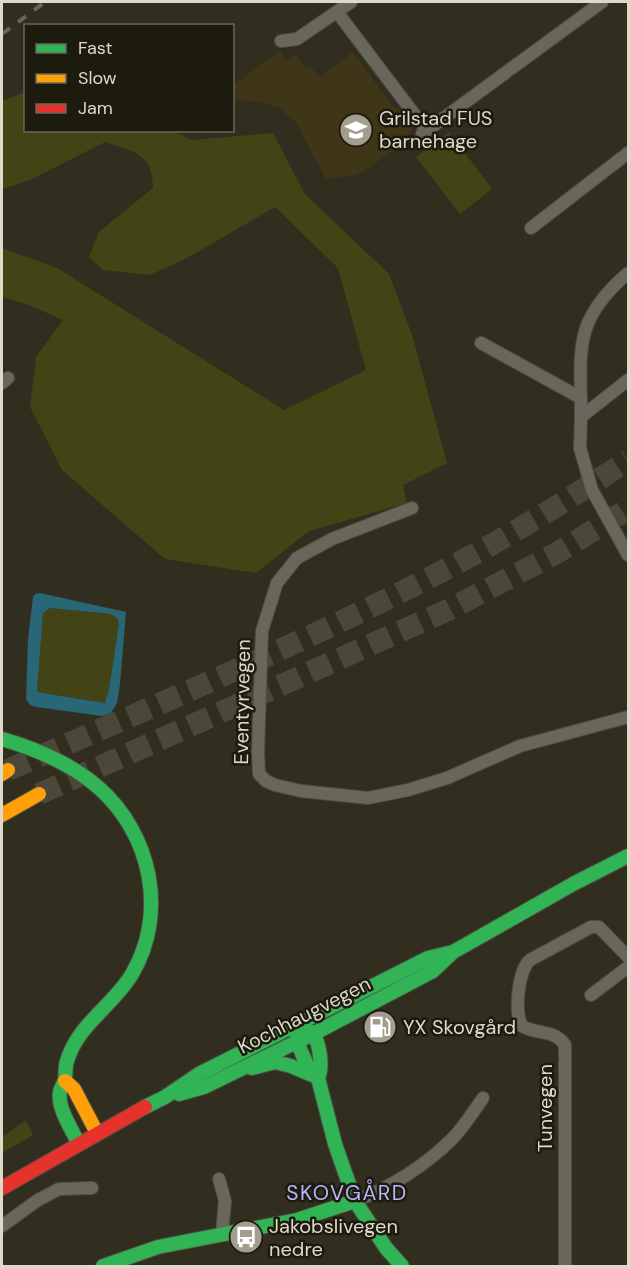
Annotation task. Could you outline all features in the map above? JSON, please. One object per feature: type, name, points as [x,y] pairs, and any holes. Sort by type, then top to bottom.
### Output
[{"type":"main road","points":[[2,739],[30,748],[53,759],[99,788],[129,822],[143,853],[150,878],[153,901],[151,926],[140,957],[122,988],[75,1042],[67,1060],[65,1081],[60,1093],[63,1108],[78,1143]]},
{"type":"main road","points":[[2,815],[39,794]]},
{"type":"main road","name":"Kochhaugvegen","points":[[165,1097],[204,1087],[313,1034],[434,971],[453,952],[573,884],[627,861]]},
{"type":"main road","name":"Kochhaugvegen","points":[[2,1188],[78,1143],[165,1097],[199,1074],[428,958],[453,952]]},
{"type":"main road","points":[[315,1076],[321,1071],[313,1034],[299,1024],[297,1042],[315,1076],[355,1201],[386,1248],[402,1266]]},
{"type":"main road","points":[[242,1067],[254,1068],[275,1062],[315,1076]]},
{"type":"main road","points":[[65,1081],[74,1089],[97,1133]]},
{"type":"main road","points":[[103,1266],[158,1247],[297,1220],[355,1201]]},
{"type":"street","points":[[281,41],[297,39],[351,2]]},
{"type":"street","points":[[337,12],[424,133],[602,2]]},
{"type":"street","points":[[531,228],[628,153]]},
{"type":"street","points":[[628,273],[601,300],[587,324],[579,362],[580,448],[592,490],[628,555]]},
{"type":"street","points":[[481,343],[580,398]]},
{"type":"street","points":[[580,417],[628,380]]},
{"type":"street","name":"Eventyrvegen","points":[[412,508],[332,539],[297,558],[277,583],[262,631],[258,751],[259,774],[266,781],[301,791],[368,798],[447,778],[520,746],[628,717]]},
{"type":"street","name":"Tunvegen","points":[[565,1266],[565,1045],[553,1034],[522,1026],[517,1015],[521,975],[526,963],[530,960],[591,927],[599,927],[628,957]]},
{"type":"street","points":[[591,995],[628,967]]},
{"type":"street","points":[[355,1201],[385,1187],[440,1150],[454,1138],[483,1098]]},
{"type":"street","points":[[219,1179],[225,1201],[222,1234]]},
{"type":"street","points":[[2,1226],[38,1200],[59,1189],[92,1188]]},
{"type":"shaded area","points":[[280,51],[286,61],[296,55],[306,69],[310,66],[320,77],[353,52],[393,107],[401,110],[410,122],[411,132],[396,146],[397,148],[364,171],[354,175],[326,179],[297,124],[280,108],[261,102],[234,100],[234,84]]},
{"type":"shaded area","points":[[24,92],[24,132],[175,132],[192,140],[273,133],[305,194],[389,274],[412,335],[447,463],[403,485],[407,503],[309,531],[256,573],[165,559],[62,470],[30,407],[36,357],[63,320],[29,305],[2,297],[2,248],[57,268],[284,410],[366,370],[338,268],[275,207],[187,258],[150,275],[103,270],[89,257],[99,232],[153,188],[150,167],[133,152],[105,142],[30,180],[2,189],[2,101]]},
{"type":"shaded area","points":[[449,132],[492,189],[460,214],[416,157]]},
{"type":"shaded area","points":[[50,608],[111,614],[117,618],[119,623],[105,703],[37,692],[43,613]]},
{"type":"shaded area","points":[[26,1120],[33,1135],[2,1153],[2,1137]]},
{"type":"water","points":[[40,593],[126,612],[120,684],[117,703],[111,713],[102,716],[36,707],[30,705],[26,699],[28,639],[35,594]],"holes":[[[50,608],[111,614],[117,618],[119,623],[105,703],[37,692],[43,613]]]},
{"type":"tunnel","points":[[8,770],[273,653],[377,604],[480,551],[580,492],[628,460]]},
{"type":"tunnel","points":[[39,794],[448,610],[555,554],[628,509]]},
{"type":"railway","points":[[2,34],[45,2]]},
{"type":"traffic: fast","points":[[2,739],[53,758],[99,788],[117,807],[131,828],[142,851],[148,875],[151,900],[149,926],[143,950],[124,985],[79,1036],[66,1063],[65,1079],[60,1090],[61,1105],[78,1143]]},
{"type":"traffic: fast","points":[[145,1107],[165,1097],[199,1074],[428,958],[453,952],[573,884],[628,856]]},
{"type":"traffic: fast","points":[[179,1094],[204,1087],[313,1034],[433,971],[452,953]]},
{"type":"traffic: fast","points":[[311,1074],[297,1042],[299,1024],[312,1033],[319,1048],[320,1073],[318,1078],[335,1144],[355,1201],[386,1248],[402,1266]]},
{"type":"traffic: fast","points":[[252,1068],[275,1062],[317,1077]]},
{"type":"traffic: fast","points":[[103,1266],[158,1247],[297,1220],[355,1201]]},
{"type":"traffic: slow","points":[[2,774],[8,770]]},
{"type":"traffic: slow","points":[[2,815],[39,794]]},
{"type":"traffic: slow","points":[[65,1081],[74,1089],[97,1133]]},
{"type":"traffic: jam","points":[[2,1188],[145,1107]]},
{"type":"place","name":"Grilstad FUS barnehage","points":[[356,130]]},
{"type":"place","name":"YX Skovgård","points":[[380,1027]]},
{"type":"place","name":"Jakobslivegen nedre","points":[[246,1237]]},
{"type":"district","name":"SKOVGÅRD","points":[[347,1193]]}]
